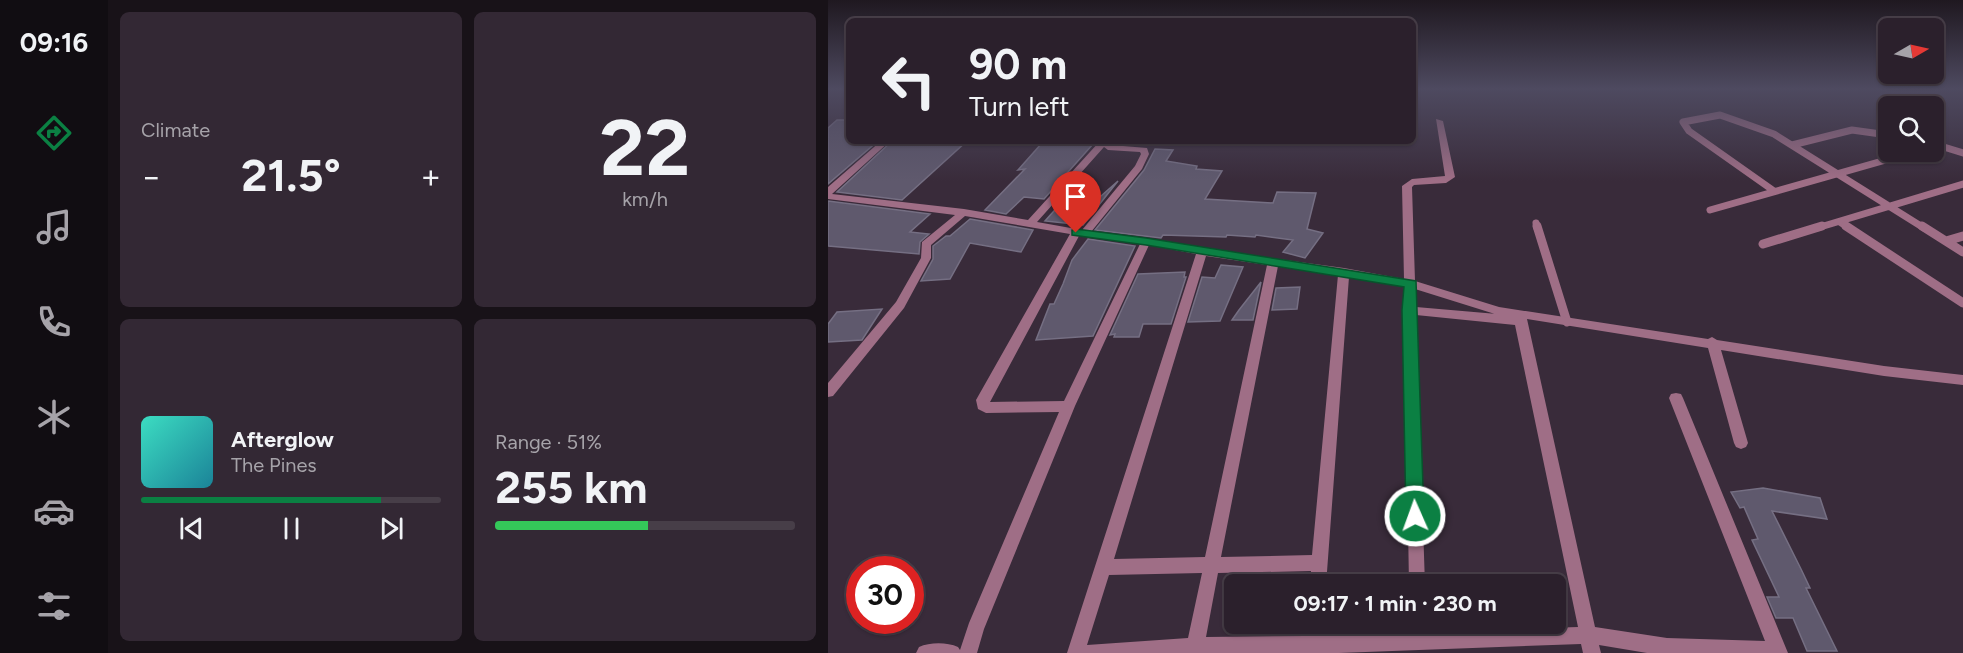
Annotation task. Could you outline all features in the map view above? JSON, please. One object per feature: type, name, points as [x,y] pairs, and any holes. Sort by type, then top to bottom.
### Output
[{"type":"street","points":[[1417,574],[1407,186],[1412,182],[1446,180],[1450,177],[1439,121]]},
{"type":"street","points":[[828,207],[832,195],[883,144]]},
{"type":"street","points":[[1030,224],[1102,144]]},
{"type":"street","points":[[1068,406],[986,408],[982,400],[1080,234],[1139,167],[1145,154],[1144,150],[1108,147],[1106,144]]},
{"type":"street","points":[[832,195],[964,212],[1080,234],[1146,241],[1202,252],[1344,272],[1411,284],[1522,318]]},
{"type":"street","points":[[828,392],[900,305],[926,258],[926,244],[964,212]]},
{"type":"street","points":[[968,653],[975,629],[1068,406],[1146,241]]},
{"type":"street","points":[[1076,653],[1202,252]]},
{"type":"street","points":[[1195,646],[1274,262]]},
{"type":"street","points":[[1319,574],[1344,272]]},
{"type":"street","points":[[1409,310],[1567,322],[1963,380]]},
{"type":"street","points":[[1522,318],[1592,653]]},
{"type":"street","points":[[1712,342],[1741,443]]},
{"type":"street","points":[[1566,634],[1589,634],[1671,650],[1779,651],[1676,398]]},
{"type":"street","points":[[1103,567],[1320,563]]},
{"type":"street","points":[[1314,645],[1315,634]]},
{"type":"street","points":[[1090,653],[1195,646],[1314,645],[1402,634]]},
{"type":"street","points":[[925,653],[952,653]]},
{"type":"lane","points":[[1695,119],[1683,122],[1689,130],[1774,191]]},
{"type":"lane","points":[[1737,119],[1774,134],[1963,252]]},
{"type":"lane","points":[[1792,145],[1852,130],[1878,134]]},
{"type":"lane","points":[[1944,148],[1963,153]]},
{"type":"lane","points":[[1710,210],[1878,162]]},
{"type":"lane","points":[[1764,244],[1963,184]]},
{"type":"lane","points":[[1840,222],[1963,303]]},
{"type":"lane","points":[[1536,223],[1567,322]]},
{"type":"lane","points":[[1946,241],[1963,236]]},
{"type":"building","points":[[837,120],[846,120],[846,144],[875,144],[828,184],[828,128]]},
{"type":"building","points":[[889,144],[964,144],[902,200],[837,192]]},
{"type":"building","points":[[1041,144],[1093,144],[1044,199],[1024,197],[1006,214],[985,210],[1025,169],[1018,170]]},
{"type":"building","points":[[1155,149],[1173,150],[1166,161],[1197,166],[1196,169],[1222,171],[1205,199],[1273,203],[1277,192],[1316,193],[1307,229],[1323,233],[1305,258],[1283,252],[1293,240],[1256,235],[1255,237],[1227,235],[1226,237],[1163,235],[1161,238],[1095,230],[1144,170]]},
{"type":"building","points":[[1118,181],[1083,225],[1045,221],[1071,192],[1101,196]]},
{"type":"building","points":[[828,201],[930,214],[910,232],[929,234],[920,242],[919,254],[828,246]]},
{"type":"building","points":[[970,219],[1033,230],[1021,252],[970,243],[950,279],[921,281],[933,259],[933,246],[946,236],[950,236]]},
{"type":"building","points":[[1088,239],[1135,246],[1093,336],[1036,340],[1050,304],[1054,304],[1072,260]]},
{"type":"building","points":[[1221,265],[1243,267],[1220,321],[1188,322],[1202,277],[1215,278]]},
{"type":"building","points":[[1185,272],[1184,277],[1186,277],[1171,324],[1143,324],[1139,337],[1110,335],[1138,274]]},
{"type":"building","points":[[1261,282],[1253,320],[1232,320],[1239,310]]},
{"type":"building","points":[[1300,287],[1297,309],[1272,310],[1276,288]]},
{"type":"building","points":[[882,309],[862,340],[828,342],[828,324],[837,312]]},
{"type":"building","points":[[1763,488],[1820,498],[1827,519],[1772,511],[1810,588],[1806,588],[1837,651],[1807,651],[1793,618],[1776,618],[1767,597],[1779,597],[1752,540],[1758,539],[1744,507],[1740,508],[1731,492]]},
{"type":"route","points":[[1076,233],[1146,241],[1202,252],[1411,284],[1409,310],[1415,516]]}]
